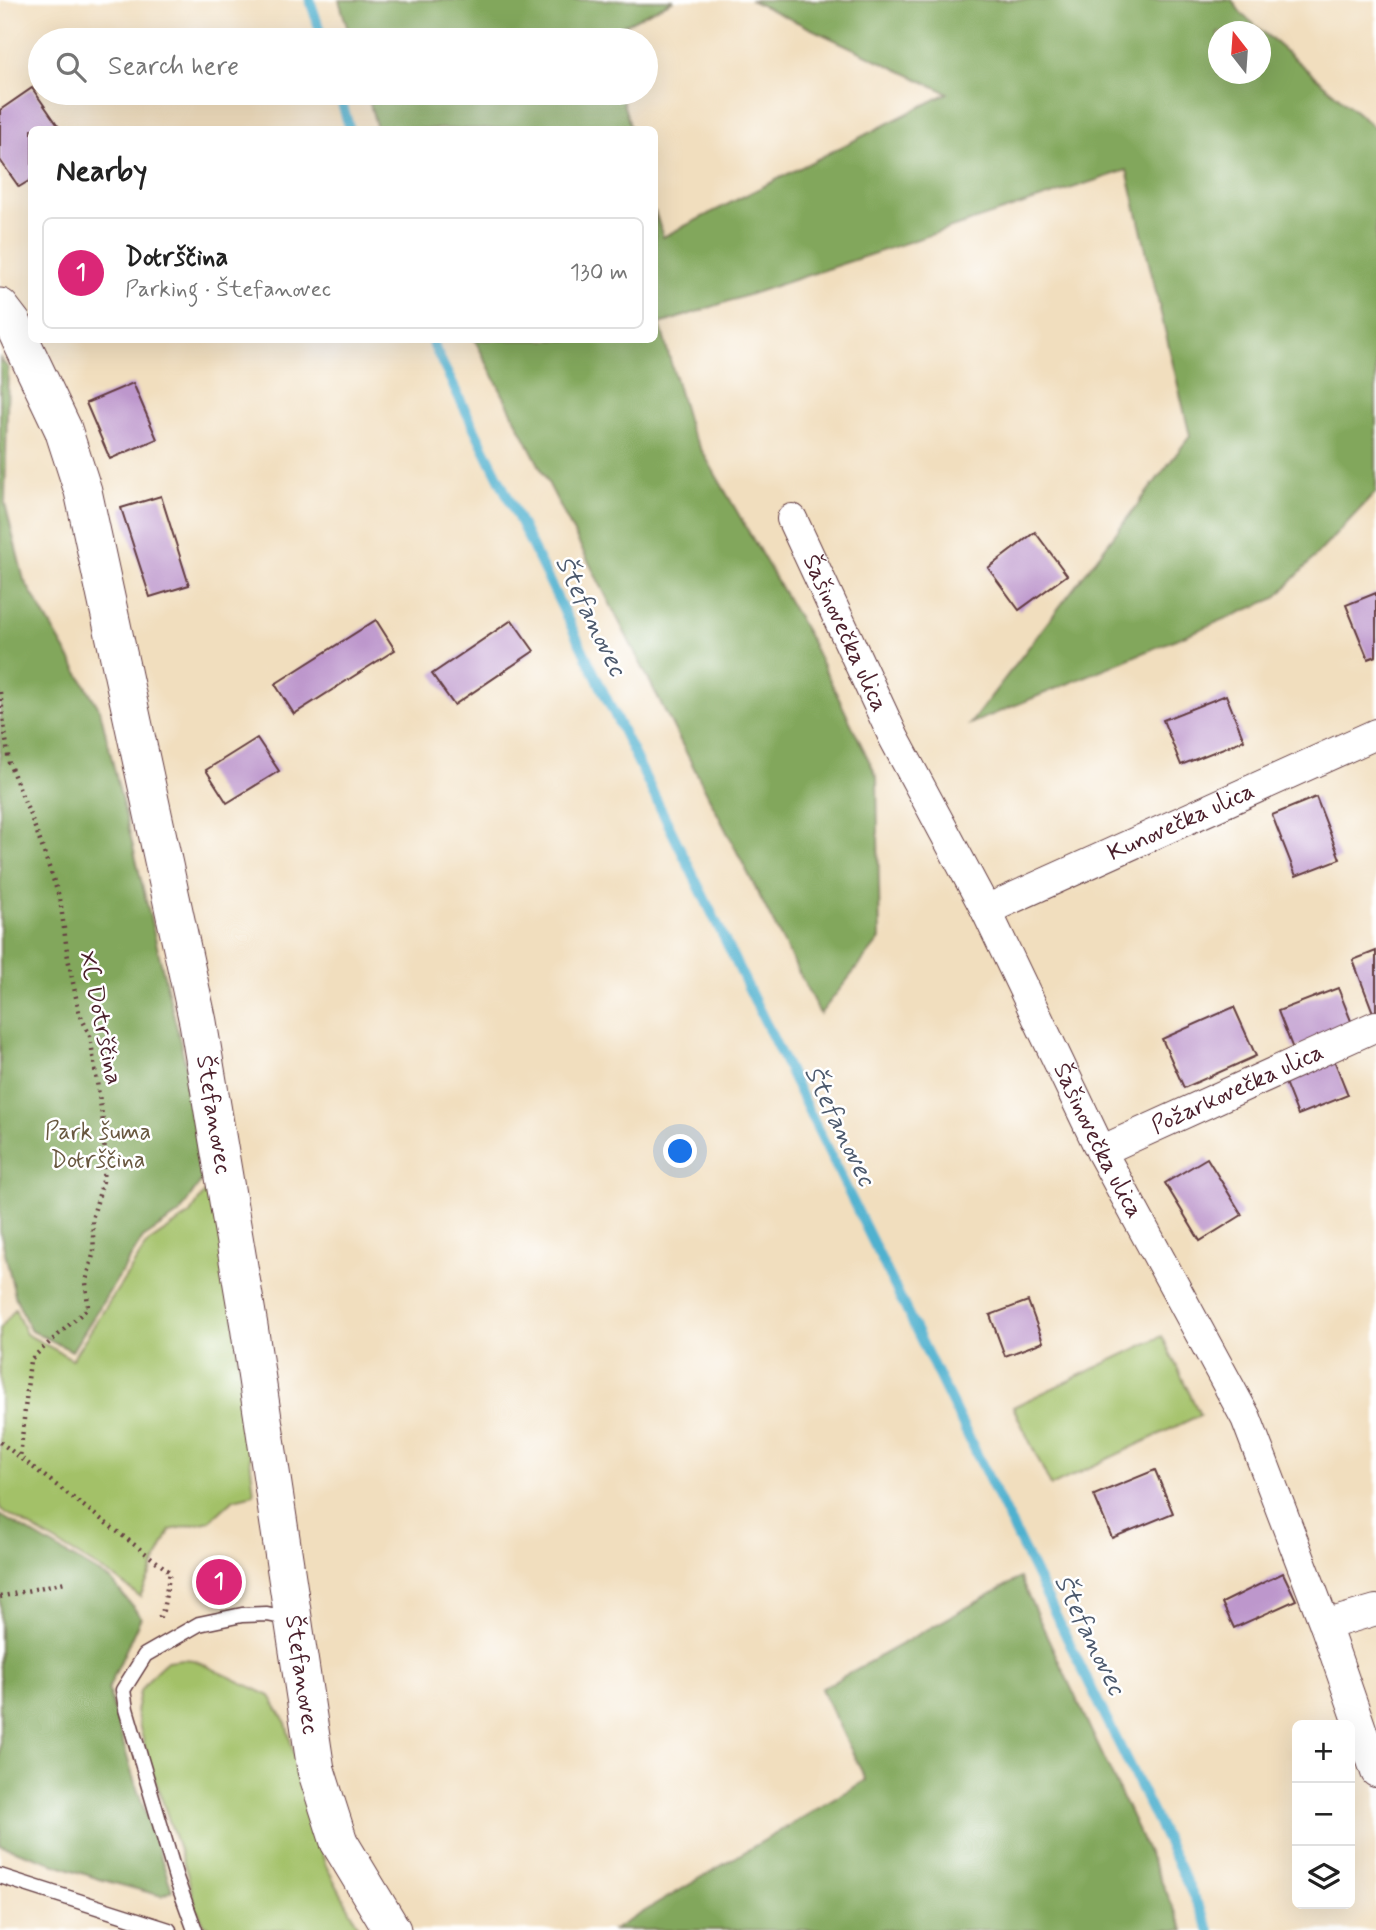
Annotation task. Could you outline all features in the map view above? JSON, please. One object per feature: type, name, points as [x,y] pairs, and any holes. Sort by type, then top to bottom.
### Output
[{"type":"street","name":"Štefanovec","points":[[0,307],[13,324],[64,429],[104,582],[198,1022],[249,1326],[316,1770],[340,1842],[392,1930]]},
{"type":"street","name":"Šašinovečka ulica","points":[[792,519],[894,738],[986,910],[1101,1151],[1246,1418],[1325,1625],[1376,1772]]},
{"type":"street","name":"Kunovečka ulica","points":[[986,910],[1376,734]]},
{"type":"street","name":"Požarkovečka ulica","points":[[1101,1151],[1376,1026]]},
{"type":"street","points":[[1325,1625],[1376,1610]]},
{"type":"lane","points":[[195,1930],[176,1878],[126,1709],[123,1690],[145,1655],[199,1624],[242,1615],[267,1614],[292,1619]]},
{"type":"lane","points":[[0,1876],[169,1930]]},
{"type":"path","name":"XC Dotrščina","points":[[0,692],[9,763],[60,899],[79,1012],[90,1036],[105,1135],[103,1181],[92,1219],[94,1251],[86,1282],[88,1308],[30,1360],[20,1458]]},
{"type":"path","points":[[0,1442],[170,1572],[163,1610],[145,1655]]},
{"type":"path","points":[[0,1597],[65,1582]]},
{"type":"green space","points":[[339,0],[674,0],[618,28],[347,28]]},
{"type":"green space","points":[[750,0],[1232,0],[1250,21],[1208,21],[1208,84],[1271,84],[1271,39],[1376,129],[1376,492],[1276,598],[970,724],[1190,436],[1127,170],[660,324],[690,430],[808,635],[877,777],[880,939],[820,1014],[477,343],[658,343],[658,221],[663,237],[948,93]]},
{"type":"green space","points":[[370,105],[624,105],[630,126],[376,126]]},
{"type":"green space","name":"Park šuma Dotrščina","points":[[0,358],[8,368],[5,504],[24,580],[100,710],[186,1066],[203,1178],[179,1214],[143,1238],[72,1351],[30,1330],[15,1296],[0,1231]]},
{"type":"green space","points":[[218,1173],[254,1494],[234,1499],[210,1521],[170,1530],[140,1597],[117,1579],[0,1509],[0,1329],[15,1309],[26,1334],[72,1359],[148,1243],[189,1215]]},
{"type":"green space","points":[[1162,1336],[1200,1415],[1051,1486],[1013,1407]]},
{"type":"green space","points":[[0,1515],[111,1580],[141,1617],[108,1689],[132,1774],[172,1890],[162,1896],[99,1879],[0,1845]]},
{"type":"green space","points":[[1020,1578],[1184,1930],[613,1930],[866,1780],[821,1689]]},
{"type":"green space","points":[[194,1660],[270,1696],[286,1723],[303,1792],[326,1866],[361,1930],[211,1930],[204,1924],[196,1908],[187,1873],[148,1759],[136,1712],[140,1691],[155,1672],[167,1661]]},
{"type":"building","points":[[28,91],[28,105],[44,105],[58,126],[28,126],[28,181],[19,187],[0,160],[0,110]]},
{"type":"building","points":[[133,383],[157,439],[110,459],[86,403]]},
{"type":"building","points":[[161,496],[189,585],[150,597],[121,508]]},
{"type":"building","points":[[1035,532],[1067,575],[1019,610],[988,568]]},
{"type":"building","points":[[1376,593],[1376,656],[1368,659],[1346,605]]},
{"type":"building","points":[[376,620],[395,650],[294,714],[275,684]]},
{"type":"building","points":[[512,620],[534,651],[454,705],[432,674]]},
{"type":"building","points":[[1226,695],[1244,740],[1181,765],[1163,720]]},
{"type":"building","points":[[257,738],[279,771],[227,803],[206,770]]},
{"type":"building","points":[[1316,797],[1340,859],[1296,876],[1272,815]]},
{"type":"building","points":[[1376,951],[1376,1014],[1374,1015],[1353,960]]},
{"type":"building","points":[[1338,988],[1353,1026],[1293,1049],[1278,1011]]},
{"type":"building","points":[[1234,1007],[1256,1056],[1184,1088],[1162,1039]]},
{"type":"building","points":[[1334,1060],[1348,1095],[1298,1115],[1284,1080]]},
{"type":"building","points":[[1207,1158],[1242,1215],[1200,1241],[1165,1183]]},
{"type":"building","points":[[1028,1301],[1043,1342],[1005,1356],[990,1315]]},
{"type":"building","points":[[1155,1470],[1173,1513],[1112,1538],[1094,1495]]},
{"type":"building","points":[[1283,1573],[1296,1600],[1234,1628],[1222,1603]]},
{"type":"waterway","name":"Štefanovec","points":[[310,0],[319,28]]},
{"type":"waterway","name":"Štefanovec","points":[[343,105],[349,126]]},
{"type":"waterway","name":"Štefanovec","points":[[432,343],[1210,1930]]},
{"type":"place","name":"Dotrščina","points":[[219,1582]]}]
